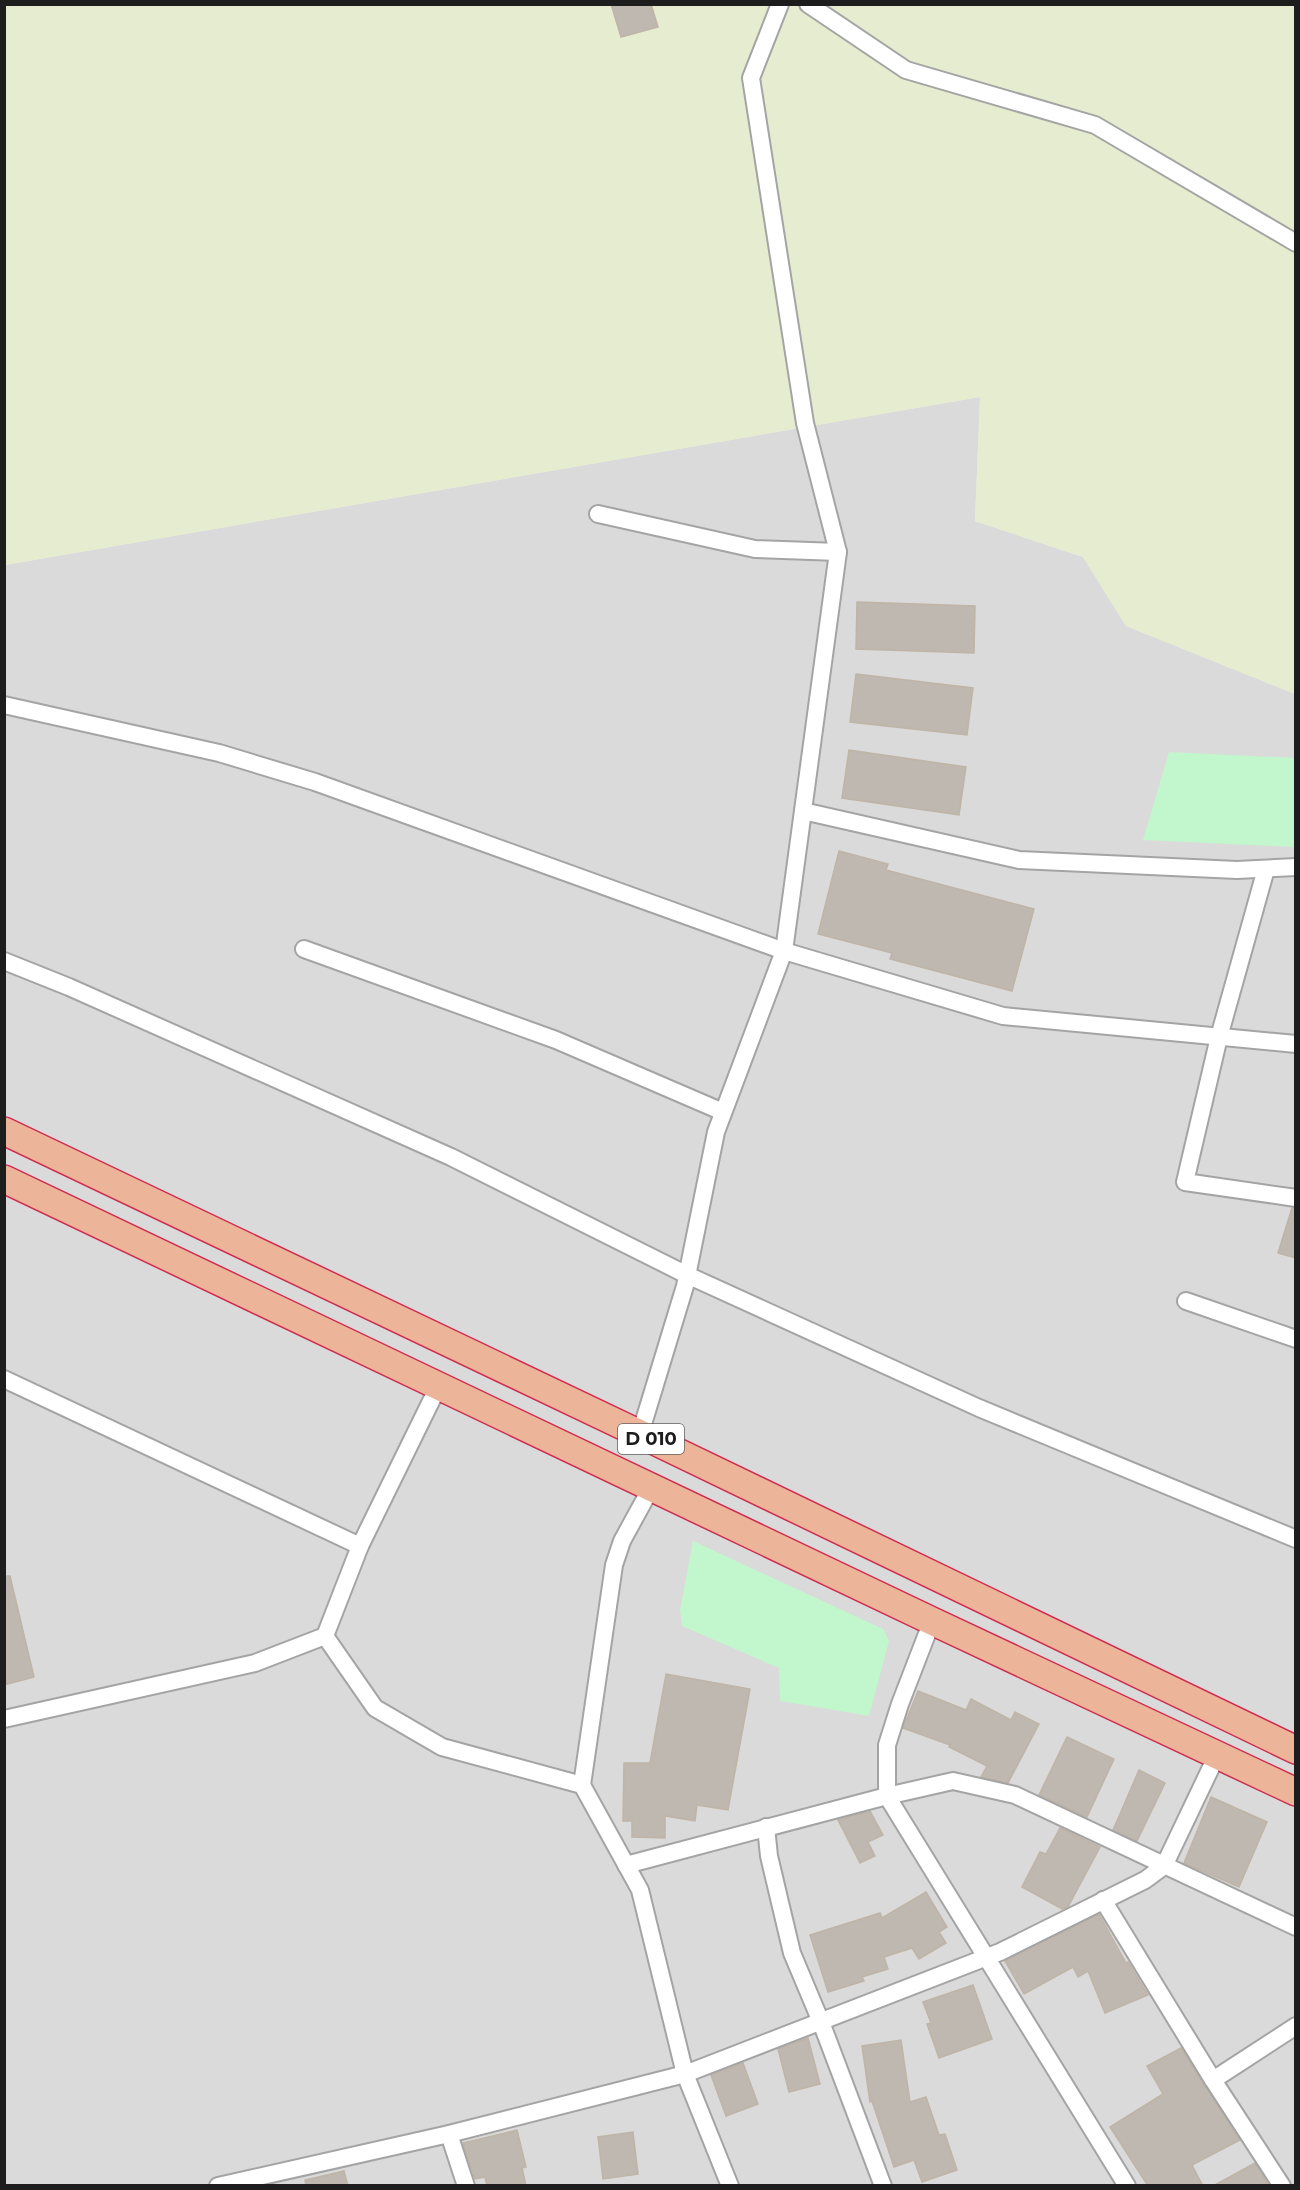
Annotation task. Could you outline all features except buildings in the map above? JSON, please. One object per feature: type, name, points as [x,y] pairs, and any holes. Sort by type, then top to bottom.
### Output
[{"type":"highway","name":"D 010","points":[[4,1131],[1296,1750]]},
{"type":"highway","name":"D 010","points":[[4,1179],[438,1387],[1296,1792]]},
{"type":"street","points":[[640,1434],[687,1275],[716,1132],[784,951],[838,552],[805,423],[751,78],[780,4]]},
{"type":"street","points":[[808,4],[906,70],[1095,125],[1296,243]]},
{"type":"street","points":[[598,514],[755,549],[838,552]]},
{"type":"street","points":[[4,705],[219,753],[315,782],[784,951],[1003,1017],[1296,1044]]},
{"type":"street","points":[[803,811],[1019,860],[1237,870],[1296,867]]},
{"type":"street","points":[[1266,869],[1219,1037],[1185,1182],[1296,1198]]},
{"type":"street","points":[[304,949],[556,1040],[723,1112]]},
{"type":"street","points":[[4,961],[69,987],[451,1157],[687,1275],[979,1408],[1296,1539]]},
{"type":"street","points":[[1186,1301],[1296,1339]]},
{"type":"street","points":[[4,1379],[360,1546]]},
{"type":"street","points":[[4,1719],[255,1663],[325,1636],[360,1546],[438,1387]]},
{"type":"street","points":[[651,1488],[622,1541],[614,1565],[582,1785],[640,1890],[685,2074],[730,2186]]},
{"type":"street","points":[[932,1621],[887,1745],[887,1796],[1127,2186]]},
{"type":"street","points":[[325,1636],[375,1708],[442,1747],[582,1785]]},
{"type":"street","points":[[218,2186],[268,2180],[685,2074],[985,1958],[1145,1880],[1164,1866],[1217,1755]]},
{"type":"street","points":[[626,1865],[766,1827],[953,1781],[1009,1794],[1296,1927]]},
{"type":"street","points":[[766,1827],[769,1856],[792,1953],[821,2022],[883,2186]]},
{"type":"street","points":[[1103,1900],[1281,2186]]},
{"type":"street","points":[[1213,2080],[1296,2026]]},
{"type":"street","points":[[449,2134],[466,2186]]},
{"type":"shaded area","points":[[980,397],[975,521],[1083,557],[1126,626],[1295,694],[1295,2185],[5,2186],[5,565]]},
{"type":"green space","points":[[5,5],[1295,5],[1295,694],[1126,626],[1083,557],[975,521],[980,397],[5,565]]},
{"type":"green space","points":[[1169,752],[1295,758],[1295,847],[1143,840]]},
{"type":"green space","points":[[693,1541],[883,1629],[889,1641],[869,1716],[780,1701],[779,1668],[682,1626],[680,1610]]}]
